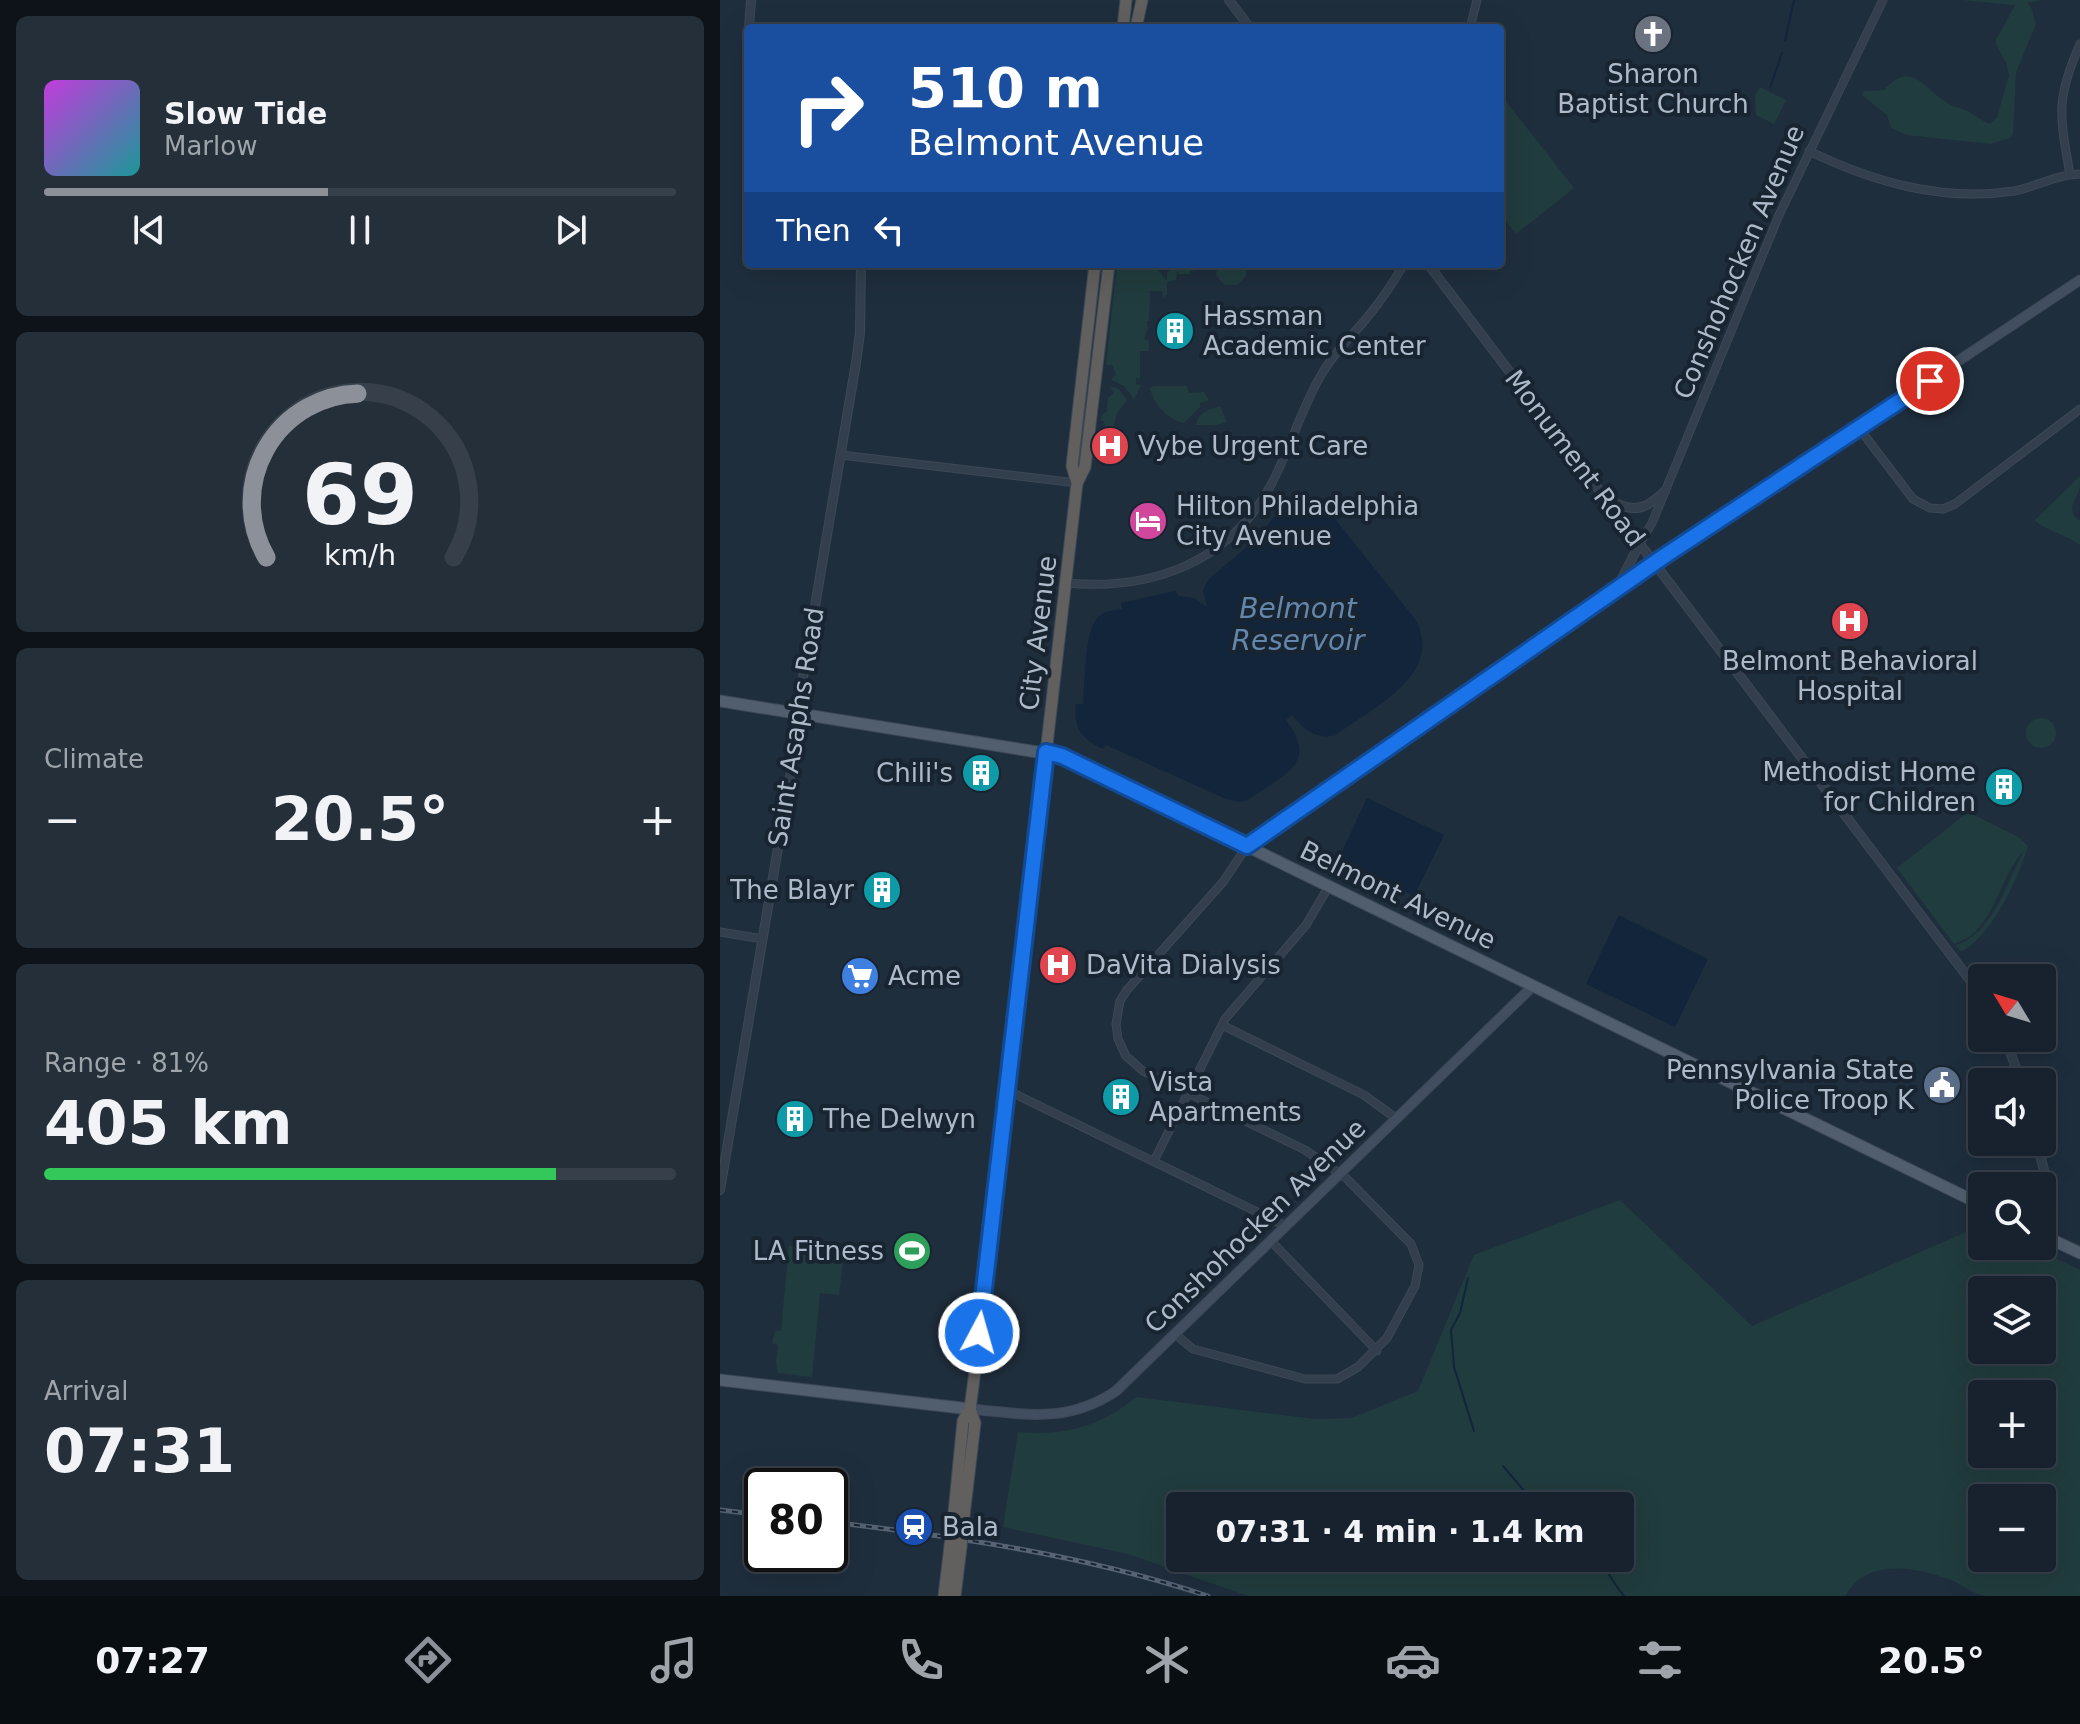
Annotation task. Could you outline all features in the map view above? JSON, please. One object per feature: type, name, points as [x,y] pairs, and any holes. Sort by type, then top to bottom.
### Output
[{"type":"highway","points":[[1123,24],[1126,0]]},
{"type":"highway","points":[[1137,24],[1142,0]]},
{"type":"highway","name":"City Avenue","points":[[1077,483],[1072,466],[1095,268]]},
{"type":"highway","name":"City Avenue","points":[[944,1596],[958,1524],[963,1421],[970,1409],[1077,483],[1085,467],[1109,268]]},
{"type":"highway","points":[[1083,371],[1087,378],[1095,382]]},
{"type":"highway","name":"City Avenue","points":[[955,1547],[955,1596]]},
{"type":"main road","points":[[1247,846],[1655,563],[2080,280]]},
{"type":"main road","name":"Belmont Avenue","points":[[720,701],[1062,756],[1968,1198]]},
{"type":"main road","name":"Conshohocken Avenue","points":[[970,1409],[1048,1416],[1084,1408],[1121,1386],[1533,986]]},
{"type":"main road","points":[[2056,1241],[2080,1253]]},
{"type":"main road","points":[[720,1380],[970,1409]]},
{"type":"street","points":[[749,24],[751,0]]},
{"type":"street","points":[[1229,0],[1247,24]]},
{"type":"street","points":[[1471,24],[1477,0]]},
{"type":"street","name":"Conshohocken Avenue","points":[[1640,543],[1665,491],[1779,215],[1883,0]]},
{"type":"street","points":[[2070,175],[2061,123],[2061,100],[2080,44]]},
{"type":"street","points":[[1809,151],[1881,181],[1949,193],[2011,191],[2080,174]]},
{"type":"street","name":"Saint Asaphs Road","points":[[720,1190],[860,333],[861,268]]},
{"type":"street","points":[[1066,583],[1114,585],[1158,577],[1193,562],[1230,536],[1266,493],[1324,370],[1380,302],[1401,268]]},
{"type":"street","name":"Monument Road","points":[[1431,268],[1968,977]]},
{"type":"street","points":[[1859,428],[1913,499],[1924,506],[1943,509],[1966,498],[2080,409]]},
{"type":"street","points":[[841,455],[1077,483]]},
{"type":"street","points":[[1605,497],[1622,507],[1638,509],[1647,506],[1665,491]]},
{"type":"street","points":[[1614,592],[1640,543]]},
{"type":"street","points":[[1175,1334],[1193,1349],[1317,1380],[1343,1377],[1377,1351],[1398,1321],[1419,1272],[1417,1257],[1406,1238],[1352,1182],[1305,1150],[1137,1067],[1122,1051],[1116,1033],[1116,1015],[1123,996],[1223,882],[1247,846]]},
{"type":"street","points":[[1154,1161],[1234,1006],[1306,925],[1329,886]]},
{"type":"street","points":[[720,932],[763,939]]},
{"type":"street","points":[[1222,1025],[1364,1095],[1397,1119]]},
{"type":"street","points":[[1007,1090],[1286,1226]]},
{"type":"street","points":[[1271,1241],[1377,1351]]},
{"type":"green space","points":[[1962,0],[2041,0],[2027,3],[2036,24],[2016,72],[2013,134],[2010,138],[1991,144],[1907,135],[1891,128],[1887,115],[1862,95],[1864,91],[1884,90],[1902,77],[1910,77],[1949,104],[1990,124],[1997,117],[2009,75],[1996,40],[2015,5]]},
{"type":"green space","points":[[1760,87],[1786,100],[1774,124],[1756,115],[1755,95]]},
{"type":"green space","points":[[1504,99],[1574,188],[1516,234],[1504,219]]},
{"type":"green space","points":[[1117,268],[1158,268],[1167,281],[1167,272],[1171,268],[1206,268],[1190,271],[1190,274],[1179,274],[1177,271],[1176,280],[1167,282],[1164,299],[1162,291],[1150,291],[1149,321],[1144,339],[1149,341],[1149,351],[1140,351],[1140,378],[1136,378],[1136,384],[1141,385],[1134,399],[1124,386],[1111,380],[1116,374],[1112,365],[1106,365]]},
{"type":"green space","points":[[1217,268],[1246,268],[1246,276],[1237,285],[1224,285],[1216,275]]},
{"type":"green space","points":[[1110,386],[1119,389],[1127,400],[1117,413],[1113,429],[1105,428],[1104,421],[1101,421],[1101,416],[1107,411],[1108,398],[1114,393]]},
{"type":"green space","points":[[1187,386],[1189,393],[1204,392],[1209,400],[1200,403],[1200,407],[1184,423],[1167,415],[1158,405],[1150,388]]},
{"type":"green space","points":[[1220,406],[1227,422],[1196,425],[1203,413]]},
{"type":"green space","points":[[2080,476],[2072,510],[2080,521],[2080,545],[2035,520]]},
{"type":"green space","points":[[2041,718],[2052,722],[2056,733],[2052,744],[2041,748],[2030,744],[2026,733],[2030,722]]},
{"type":"green space","points":[[1968,812],[2018,837],[2028,846],[2003,905],[1983,933],[1961,952],[1956,945],[1980,930],[1989,918],[2024,851],[1979,928],[1954,944],[1897,868]]},
{"type":"green space","points":[[1620,1200],[1752,1326],[1968,1231],[1968,1260],[2056,1258],[2080,1270],[2080,1596],[1986,1596],[1951,1580],[1904,1569],[1877,1571],[1865,1576],[1845,1596],[1248,1596],[1179,1572],[1634,1572],[1634,1492],[1166,1492],[1166,1567],[1128,1554],[1003,1527],[1018,1432],[1066,1431],[1081,1427],[1109,1416],[1136,1397],[1315,1419],[1352,1418],[1418,1391],[1474,1255]]},
{"type":"green space","points":[[789,1246],[825,1250],[825,1255],[826,1250],[844,1253],[839,1295],[820,1293],[812,1377],[778,1373],[778,1345],[772,1343],[775,1331],[781,1330]]},
{"type":"water","name":"Belmont Reservoir","points":[[1303,501],[1316,501],[1327,509],[1415,619],[1422,639],[1421,657],[1401,688],[1336,735],[1316,734],[1292,715],[1286,720],[1296,735],[1298,758],[1284,776],[1240,802],[1226,799],[1106,745],[1103,749],[1084,737],[1076,720],[1076,704],[1083,704],[1090,634],[1098,617],[1122,609],[1121,603],[1175,591],[1178,596],[1194,598],[1207,607],[1203,590],[1209,579],[1255,540],[1281,509],[1286,512]]},
{"type":"water","points":[[1367,798],[1444,835],[1414,896],[1339,858]]},
{"type":"water","points":[[1619,915],[1708,959],[1675,1027],[1586,984]]},
{"type":"waterway","points":[[1785,41],[1794,0]]},
{"type":"waterway","points":[[1770,88],[1782,53]]},
{"type":"waterway","points":[[1468,1278],[1460,1313],[1451,1330],[1454,1367],[1474,1431]]},
{"type":"waterway","points":[[1503,1466],[1525,1492]]},
{"type":"waterway","points":[[1608,1572],[1624,1596]]},
{"type":"railway","points":[[720,1510],[744,1513]]},
{"type":"railway","points":[[848,1524],[1021,1549],[1115,1569],[1208,1596]]},
{"type":"place","name":"Sharon Baptist Church","points":[[1653,34]]},
{"type":"place","name":"Hassman Academic Center","points":[[1175,331]]},
{"type":"place","name":"Vybe Urgent Care","points":[[1110,446]]},
{"type":"place","name":"Hilton Philadelphia City Avenue","points":[[1148,521]]},
{"type":"place","name":"Belmont Behavioral Hospital","points":[[1850,621]]},
{"type":"place","name":"Chili's","points":[[981,773]]},
{"type":"place","name":"Methodist Home for Children","points":[[2004,787]]},
{"type":"place","name":"The Blayr","points":[[882,890]]},
{"type":"place","name":"DaVita Dialysis","points":[[1058,965]]},
{"type":"place","name":"Acme","points":[[860,976]]},
{"type":"place","name":"Pennsylvania State Police Troop K","points":[[1942,1085]]},
{"type":"place","name":"Vista Apartments","points":[[1121,1097]]},
{"type":"place","name":"The Delwyn","points":[[795,1119]]},
{"type":"place","name":"LA Fitness","points":[[912,1251]]},
{"type":"place","name":"Bala","points":[[914,1527]]},
{"type":"route","points":[[979,1333],[1046,752],[1062,756],[1247,846],[1663,557],[1930,381]]}]
